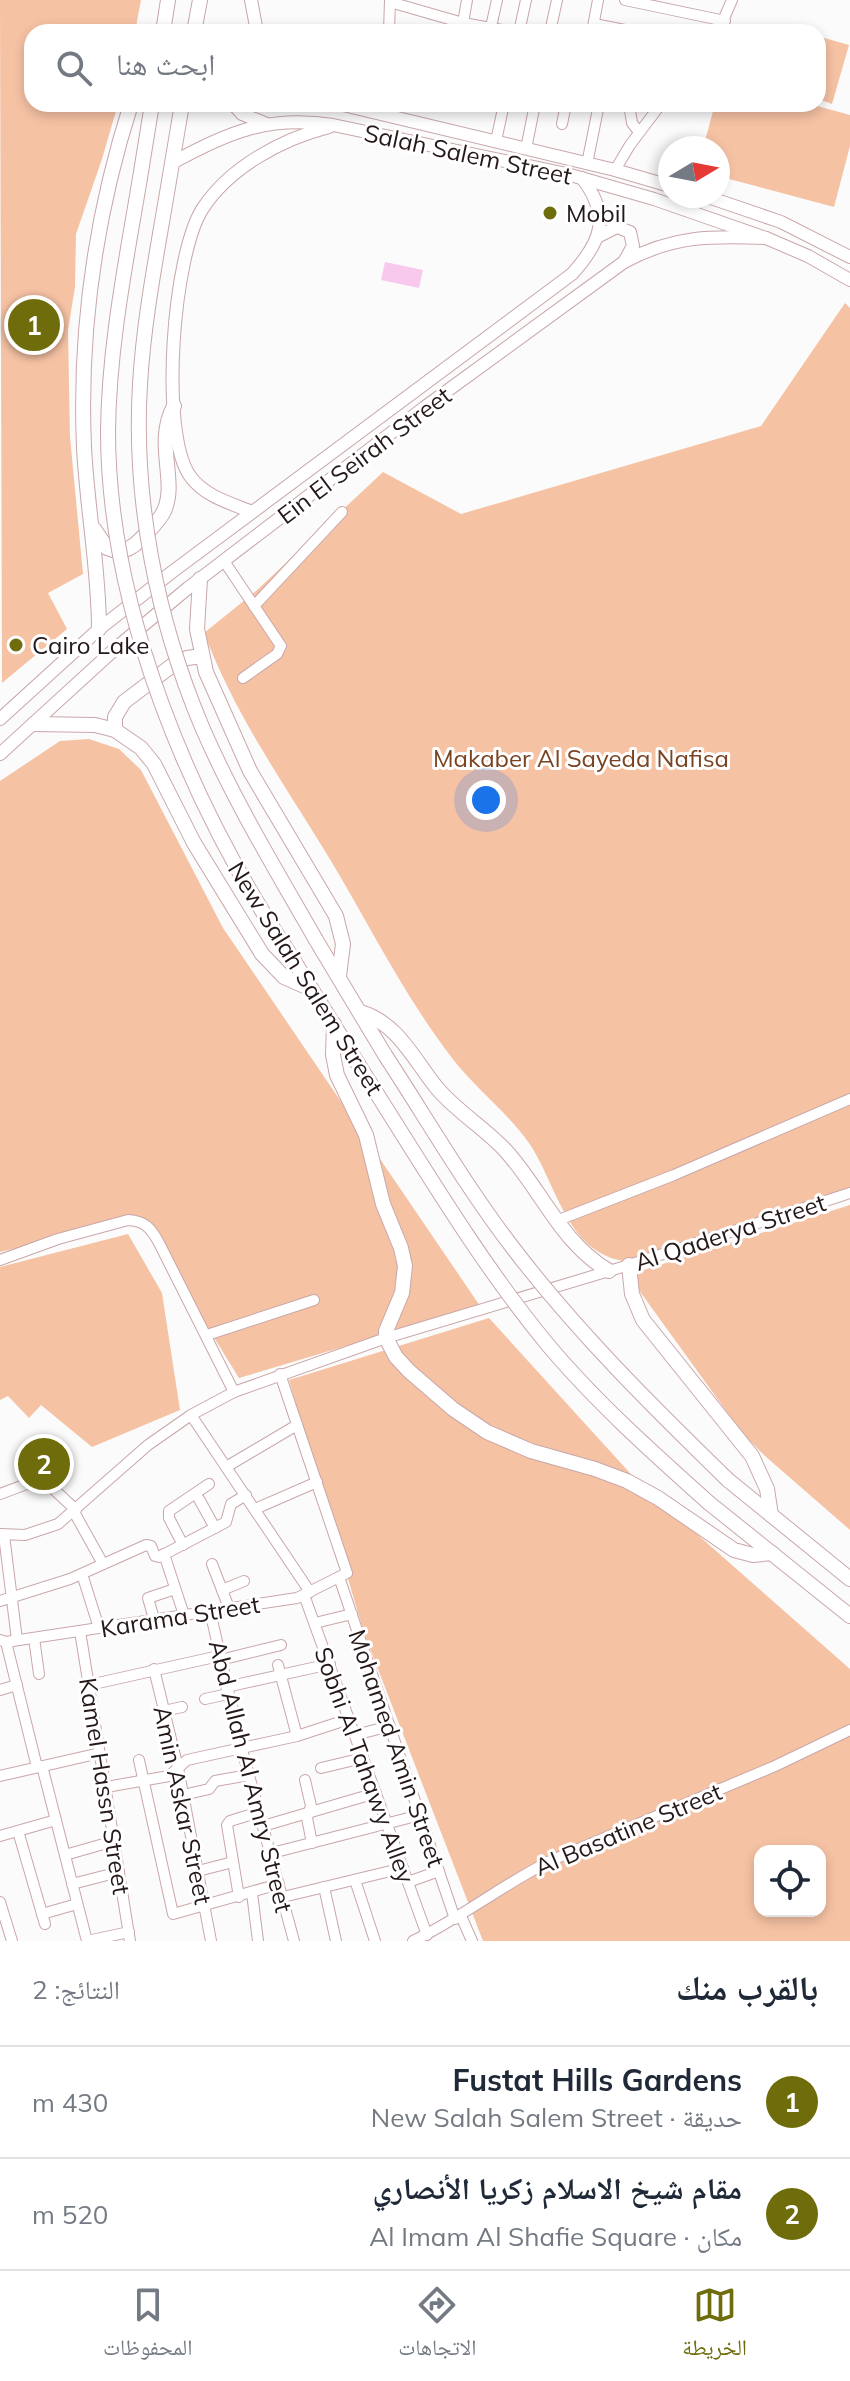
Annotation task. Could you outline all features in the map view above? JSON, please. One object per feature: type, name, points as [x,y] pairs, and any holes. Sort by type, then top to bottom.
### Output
[{"type":"highway","points":[[164,24],[168,0]]},
{"type":"highway","points":[[196,24],[200,0]]},
{"type":"highway","points":[[99,629],[83,417],[91,277],[96,244],[129,112]]},
{"type":"highway","name":"New Salah Salem Street","points":[[151,112],[119,299],[109,400],[110,468],[118,536],[143,643],[182,754],[228,852],[311,989],[461,1227],[549,1345],[632,1432],[709,1503],[850,1616]]},
{"type":"highway","points":[[172,163],[181,112]]},
{"type":"highway","name":"New Salah Salem Street","points":[[172,163],[149,302],[140,386],[141,471],[152,555],[172,641],[203,729],[256,835],[316,940],[385,1055],[486,1211],[541,1283],[609,1361],[728,1480],[850,1579]]},
{"type":"highway","points":[[90,522],[103,545],[111,550],[123,551],[134,546],[161,516],[168,498],[165,431],[174,406]]},
{"type":"highway","points":[[200,579],[197,629],[202,656],[224,716],[250,771],[336,916],[343,944],[339,976]]},
{"type":"highway","points":[[115,730],[115,717],[124,702],[174,664],[202,656]]},
{"type":"highway","points":[[34,724],[85,724],[115,730],[141,748],[154,764],[194,843],[262,954],[284,977],[311,989]]},
{"type":"highway","points":[[360,1012],[385,1023],[398,1035],[448,1101],[493,1138],[514,1161],[556,1221],[580,1249],[609,1271]]},
{"type":"highway","points":[[334,1024],[333,1055],[337,1075],[366,1135],[383,1204],[405,1266],[404,1284],[388,1323],[386,1338],[396,1357],[453,1409],[487,1432],[531,1451],[627,1481],[658,1498],[734,1550],[753,1555],[772,1553]]},
{"type":"highway","points":[[629,1265],[632,1294],[643,1320],[752,1456],[767,1489],[771,1515]]},
{"type":"main road","points":[[251,0],[256,24]]},
{"type":"main road","points":[[240,112],[267,124]]},
{"type":"main road","name":"Salah Salem Street","points":[[387,112],[658,183]]},
{"type":"main road","name":"Salah Salem Street","points":[[172,163],[223,136],[267,124],[300,122],[333,125],[582,178],[766,238],[808,256],[850,280]]},
{"type":"main road","points":[[252,512],[210,494],[190,475],[177,442],[175,336],[187,243],[196,219],[221,187],[257,158],[302,135],[333,125]]},
{"type":"main road","points":[[582,178],[594,193],[600,209],[597,237]]},
{"type":"main road","points":[[730,205],[781,222],[850,256]]},
{"type":"main road","points":[[597,237],[617,227],[630,232],[633,246],[624,262]]},
{"type":"main road","name":"Ein El Seirah Street","points":[[0,754],[116,648],[200,579],[425,407],[624,262],[643,252],[683,239],[703,236],[766,238]]},
{"type":"main road","name":"Ein El Seirah Street","points":[[0,719],[99,629],[572,274],[587,257],[597,237]]},
{"type":"street","points":[[463,23],[467,0]]},
{"type":"street","points":[[496,24],[497,0]]},
{"type":"street","points":[[518,24],[526,0]]},
{"type":"street","points":[[552,24],[557,0]]},
{"type":"street","points":[[594,24],[598,0]]},
{"type":"street","points":[[625,0],[725,21]]},
{"type":"street","points":[[723,24],[732,0]]},
{"type":"street","points":[[389,24],[390,1],[468,24]]},
{"type":"street","points":[[496,141],[502,112]]},
{"type":"street","points":[[526,149],[533,112]]},
{"type":"street","points":[[562,124],[564,112]]},
{"type":"street","points":[[587,164],[597,112]]},
{"type":"street","points":[[630,112],[632,123],[639,132]]},
{"type":"street","points":[[615,170],[655,112]]},
{"type":"street","points":[[254,606],[342,512]]},
{"type":"street","points":[[224,561],[280,642],[281,649],[277,654],[243,678]]},
{"type":"street","points":[[556,1221],[674,1175],[850,1099]]},
{"type":"street","name":"Al Qaderya Street","points":[[2,1534],[25,1535],[58,1524],[148,1445],[191,1415],[234,1392],[386,1338],[629,1265],[850,1193]]},
{"type":"street","points":[[0,1260],[58,1239],[128,1220],[140,1220],[150,1228],[159,1243],[234,1392]]},
{"type":"street","points":[[207,1335],[314,1300]]},
{"type":"street","name":"Mohamed Amin Street","points":[[280,1374],[317,1482],[352,1614],[420,1815],[458,1918],[472,1941]]},
{"type":"street","name":"Sobhi Al Tahawy Alley","points":[[191,1415],[246,1495],[307,1593],[408,1882],[419,1939]]},
{"type":"street","points":[[226,1467],[297,1425]]},
{"type":"street","points":[[0,1494],[40,1479],[47,1483],[75,1511],[103,1564]]},
{"type":"street","points":[[255,1509],[317,1482]]},
{"type":"street","points":[[183,1545],[169,1518],[169,1511],[209,1484]]},
{"type":"street","points":[[0,1601],[82,1574],[146,1545],[151,1546],[157,1557],[164,1554],[229,1520],[231,1504],[246,1495]]},
{"type":"street","points":[[199,1499],[215,1528]]},
{"type":"street","points":[[2,1534],[4,1573],[12,1597],[5,1659],[17,1685],[87,1941],[130,1936]]},
{"type":"street","points":[[164,1554],[184,1615]]},
{"type":"street","points":[[212,1564],[229,1608]]},
{"type":"street","points":[[82,1574],[99,1628]]},
{"type":"street","name":"Karama Street","points":[[8,1641],[297,1598],[343,1574]]},
{"type":"street","points":[[222,1590],[244,1581]]},
{"type":"street","points":[[154,1619],[148,1598],[175,1589]]},
{"type":"street","name":"Abd Allah Al Amry Street","points":[[210,1611],[241,1746],[294,1941]]},
{"type":"street","points":[[315,1623],[352,1614]]},
{"type":"street","name":"Kamel Hassn Street","points":[[80,1631],[130,1936]]},
{"type":"street","points":[[34,1638],[39,1674]]},
{"type":"street","points":[[89,1685],[154,1669],[281,1645]]},
{"type":"street","points":[[205,1699],[279,1670],[330,1664]]},
{"type":"street","name":"Amin Askar Street","points":[[154,1669],[178,1768],[211,1941]]},
{"type":"street","points":[[279,1670],[297,1736]]},
{"type":"street","points":[[0,1690],[17,1685]]},
{"type":"street","points":[[164,1711],[182,1707]]},
{"type":"street","points":[[106,1787],[169,1776],[187,1760],[297,1736],[349,1719]]},
{"type":"street","points":[[355,1735],[390,1726]]},
{"type":"street","name":"Al Basatine Street","points":[[419,1939],[458,1918],[516,1878],[550,1861],[775,1766],[850,1730]]},
{"type":"street","points":[[0,1776],[100,1753]]},
{"type":"street","points":[[321,1768],[363,1758]]},
{"type":"street","points":[[74,1759],[77,1773]]},
{"type":"street","points":[[139,1760],[171,1912],[175,1915],[279,1884]]},
{"type":"street","points":[[183,1795],[209,1789],[215,1781],[249,1775]]},
{"type":"street","points":[[305,1780],[311,1806],[307,1818],[312,1843]]},
{"type":"street","points":[[263,1826],[376,1793]]},
{"type":"street","points":[[239,1897],[227,1823],[259,1812]]},
{"type":"street","points":[[272,1853],[420,1815]]},
{"type":"street","points":[[0,1836],[56,1820]]},
{"type":"street","points":[[18,1831],[43,1919],[77,1904]]},
{"type":"street","points":[[65,1855],[114,1841]]},
{"type":"street","points":[[198,1871],[233,1862]]},
{"type":"street","points":[[283,1897],[403,1868]]},
{"type":"street","points":[[408,1882],[439,1871]]},
{"type":"street","points":[[72,1884],[119,1872]]},
{"type":"street","points":[[355,1880],[375,1941]]},
{"type":"street","points":[[324,1887],[336,1941]]},
{"type":"street","points":[[252,1893],[258,1941]]},
{"type":"street","points":[[0,1902],[12,1941]]},
{"type":"green space","points":[[0,0],[141,0],[136,24],[24,24],[24,112],[116,112],[76,234],[75,287],[68,330],[70,437],[83,574],[48,593],[67,629],[2,683]]},
{"type":"green space","points":[[826,38],[849,45],[832,104],[826,102]]},
{"type":"green space","points":[[826,108],[850,115],[850,146],[834,207],[730,179],[730,136],[706,136],[713,112],[826,112]]},
{"type":"green space","name":"Makaber Al Sayeda Nafisa","points":[[845,303],[850,308],[850,1191],[624,1261],[604,1255],[576,1231],[529,1143],[461,1069],[435,1035],[246,722],[204,633],[256,591],[383,472],[461,514],[761,426]]},
{"type":"green space","points":[[89,739],[119,749],[141,770],[223,928],[480,1306],[239,1378],[140,1218],[0,1252],[0,781],[60,741]]},
{"type":"green space","points":[[850,1205],[850,1530],[742,1433],[628,1275]]},
{"type":"green space","points":[[128,1234],[162,1293],[180,1410],[92,1447],[41,1405],[29,1418],[8,1396],[0,1400],[0,1267]]},
{"type":"green space","points":[[489,1318],[639,1483],[850,1669],[850,1941],[483,1941],[364,1633],[289,1380]]},
{"type":"shaded area","points":[[385,262],[423,270],[419,288],[381,280]]},
{"type":"place","name":"Mobil","points":[[550,213]]},
{"type":"place","name":"Fustat Hills Gardens","points":[[34,325]]},
{"type":"place","name":"Cairo Lake","points":[[16,645]]},
{"type":"place","name":"مقام شيخ الاسلام زكريا الأنصاري","points":[[44,1464]]}]
